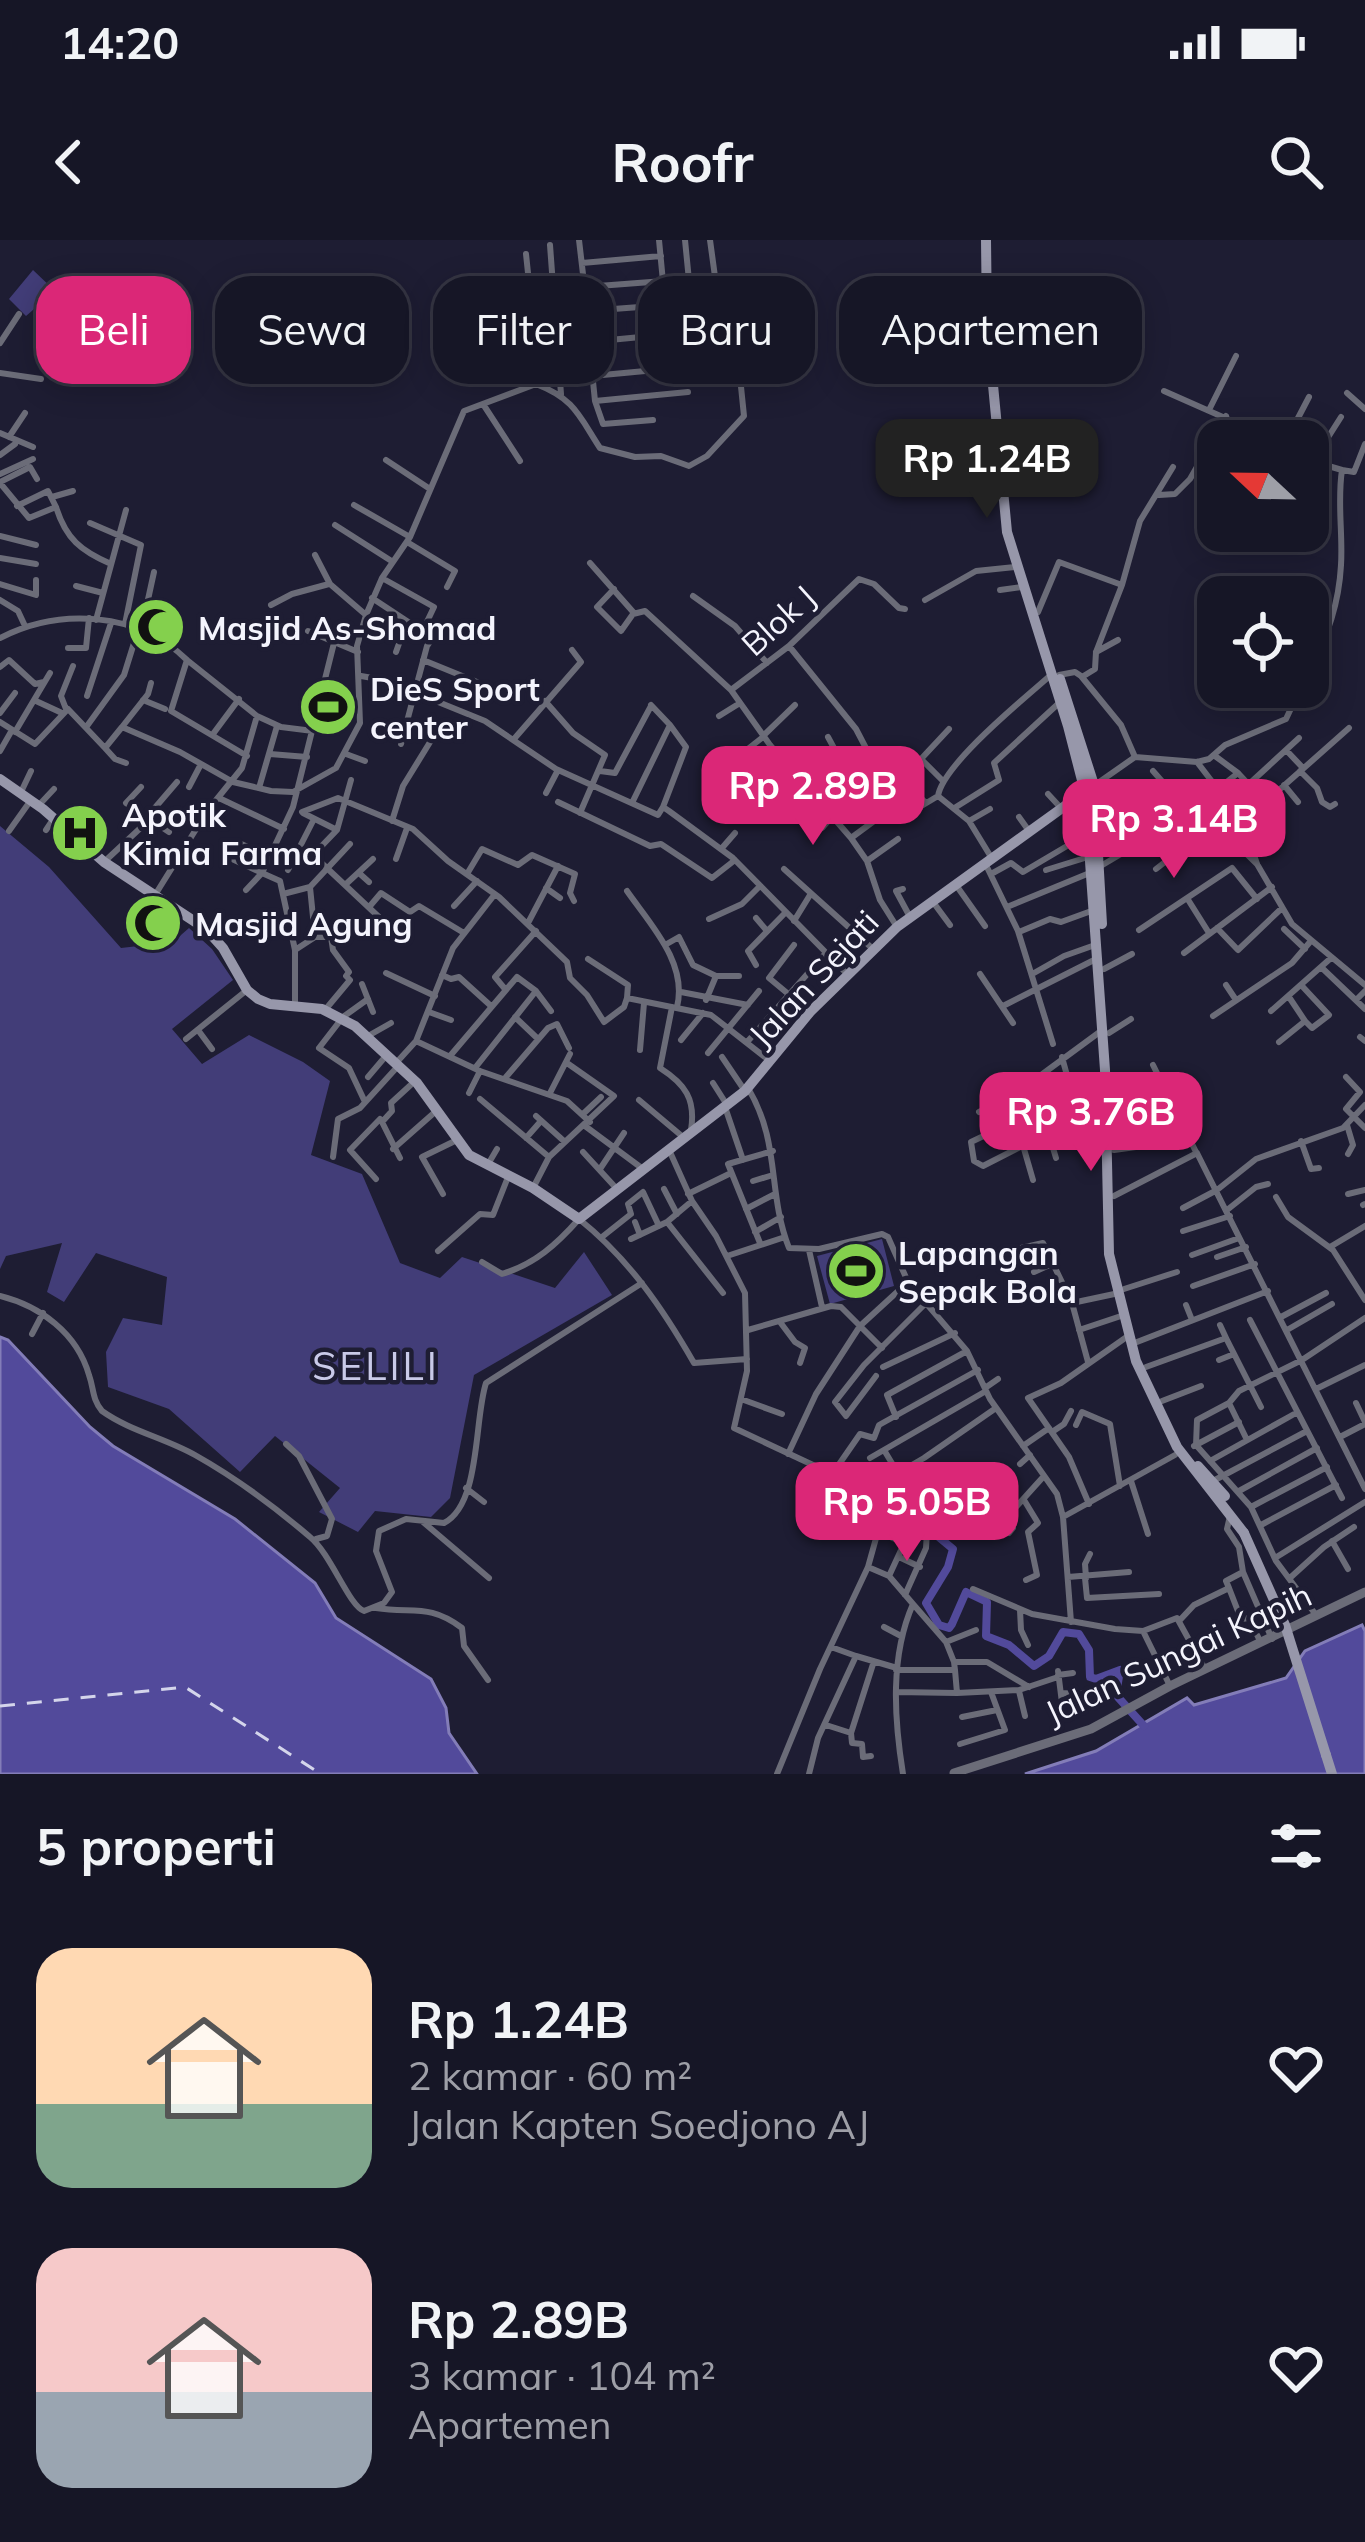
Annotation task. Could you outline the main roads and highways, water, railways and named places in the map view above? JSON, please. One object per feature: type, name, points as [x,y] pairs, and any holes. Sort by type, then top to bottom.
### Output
[{"type":"main road","points":[[990,240],[1015,567],[1055,674],[1090,789],[1114,1150],[1114,1238],[1124,1302]]},
{"type":"main road","points":[[1005,482],[1018,555],[1049,657]]},
{"type":"main road","points":[[1055,674],[1090,789],[1099,958]]},
{"type":"main road","name":"Jalan Sejati","points":[[0,779],[30,799],[50,824],[212,934],[247,990],[264,1002],[325,1010],[343,1018],[415,1081],[469,1155],[580,1219],[746,1089],[810,1012],[897,927],[1090,789]]},
{"type":"main road","points":[[1105,1037],[1107,1234],[1136,1361],[1184,1460],[1238,1522]]},
{"type":"main road","points":[[1133,1339],[1190,1456],[1213,1481],[1238,1522],[1285,1625],[1332,1774]]},
{"type":"waterway","points":[[929,1529],[953,1549],[926,1603],[939,1625],[949,1628],[966,1592],[987,1602],[986,1636],[1009,1645],[1034,1666],[1049,1656],[1063,1632],[1079,1634],[1089,1650],[1090,1677],[1120,1670],[1116,1695],[1144,1726]]},
{"type":"place","name":"Masjid As-Shomad","points":[[156,627]]},
{"type":"place","name":"DieS Sport center","points":[[328,707]]},
{"type":"place","name":"Apotik Kimia Farma","points":[[80,833]]},
{"type":"place","name":"Masjid Agung","points":[[153,923]]},
{"type":"place","name":"Lapangan Sepak Bola","points":[[856,1271]]},
{"type":"district","name":"SELILI","points":[[376,1365]]}]
